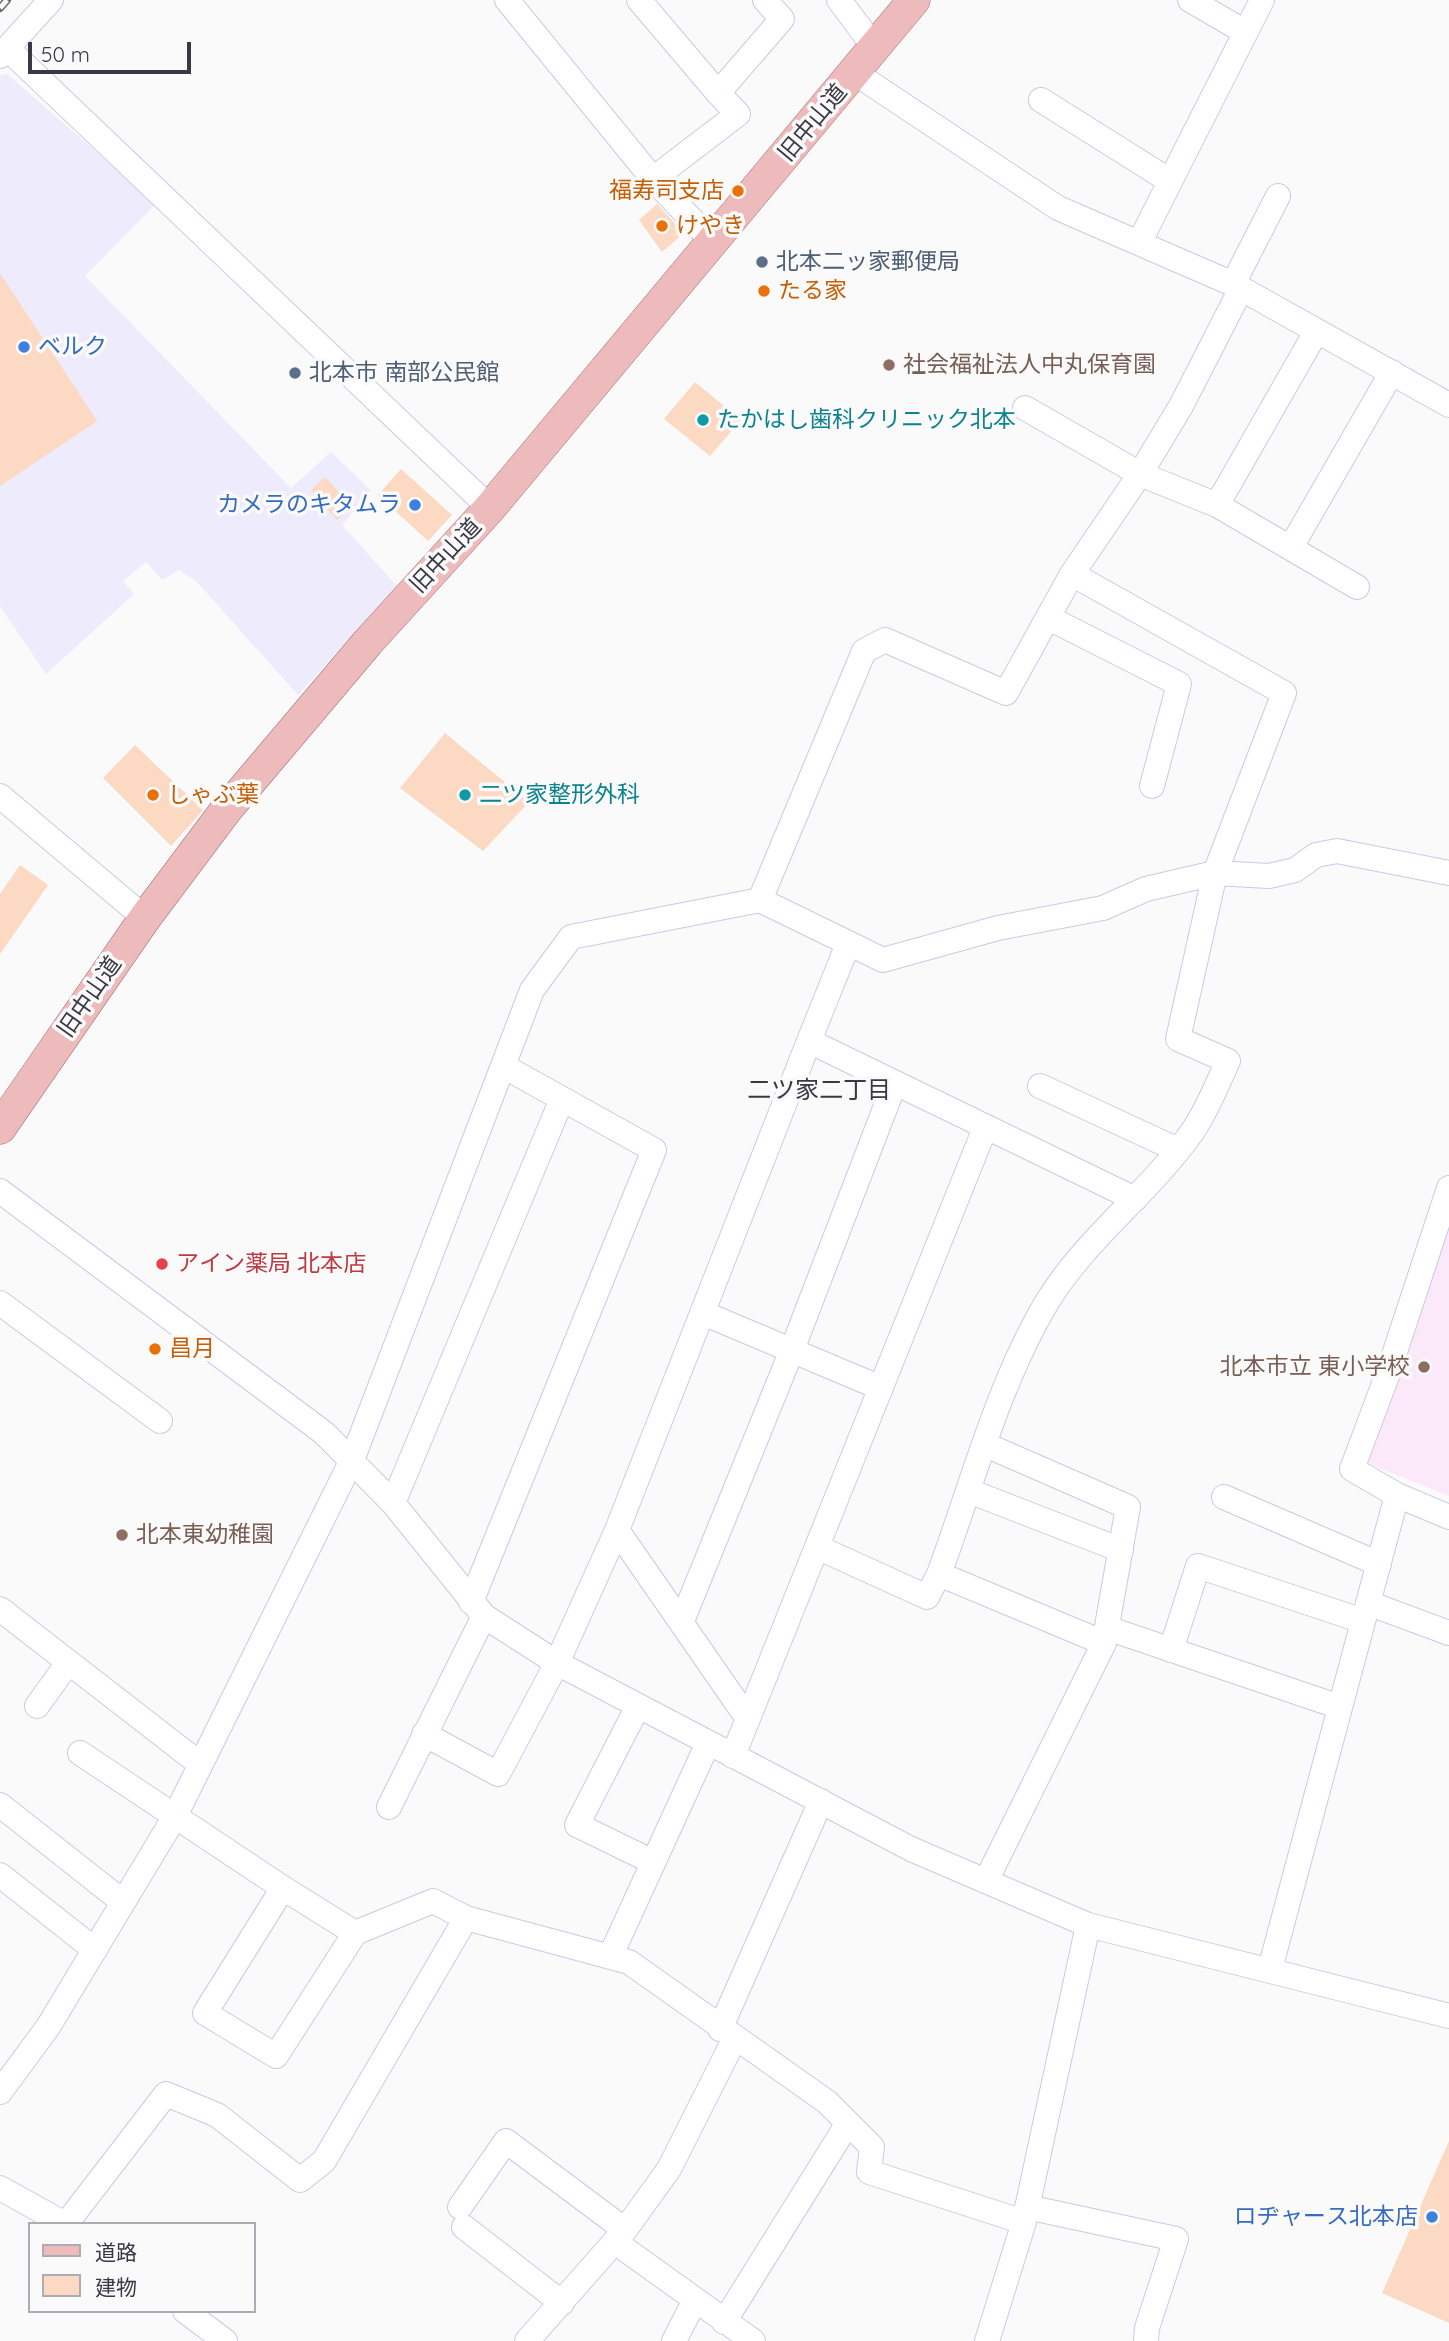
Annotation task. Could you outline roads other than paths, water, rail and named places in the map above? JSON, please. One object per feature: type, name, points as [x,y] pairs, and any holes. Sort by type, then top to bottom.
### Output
[{"type":"main road","name":"旧中山道","points":[[0,1128],[145,918],[235,799],[368,642],[490,509],[914,0]]},
{"type":"street","points":[[51,0],[3,52],[490,509]]},
{"type":"street","points":[[508,0],[653,179],[714,243]]},
{"type":"street","points":[[639,0],[738,114],[653,179]]},
{"type":"street","points":[[718,93],[782,19],[765,0]]},
{"type":"street","points":[[839,0],[875,48]]},
{"type":"street","points":[[1190,0],[1244,32]]},
{"type":"street","points":[[1139,243],[1262,0]]},
{"type":"street","points":[[855,73],[1058,208],[1237,287],[1449,405]]},
{"type":"street","points":[[1041,100],[1170,181]]},
{"type":"street","points":[[760,900],[864,651],[884,640],[1006,693],[1072,574],[1140,474],[1181,406],[1278,196]]},
{"type":"street","points":[[1217,505],[1316,332]]},
{"type":"street","points":[[1291,547],[1392,372]]},
{"type":"street","points":[[1025,408],[1140,474],[1217,505],[1357,587]]},
{"type":"street","points":[[817,1546],[927,1597],[939,1574],[970,1491],[1011,1372],[1047,1301],[1093,1241],[1135,1199],[1193,1131],[1228,1061],[1178,1039],[1214,873],[1284,693],[1072,574]]},
{"type":"street","points":[[1049,618],[1179,684],[1152,786]]},
{"type":"street","points":[[0,796],[145,918]]},
{"type":"street","points":[[0,2092],[48,2027],[174,1818],[352,1460],[505,1067],[532,990],[571,937],[760,900],[884,960],[998,929],[1102,908],[1146,889],[1214,873],[1269,876],[1295,870],[1316,855],[1337,851],[1449,873]]},
{"type":"street","points":[[424,1734],[498,1774],[557,1663],[617,1530],[848,944]]},
{"type":"street","points":[[809,1041],[894,1085],[1135,1199]]},
{"type":"street","points":[[390,1807],[477,1609],[654,1150],[505,1067]]},
{"type":"street","points":[[682,1621],[792,1350],[894,1085]]},
{"type":"street","points":[[1040,1086],[1178,1150]]},
{"type":"street","points":[[393,1503],[562,1098]]},
{"type":"street","points":[[733,1756],[985,1128]]},
{"type":"street","points":[[1449,1188],[1388,1373],[1352,1469],[1397,1495],[1449,1517]]},
{"type":"street","points":[[0,1191],[324,1433],[393,1503],[477,1609],[557,1663],[637,1708],[911,1849],[1088,1925],[1449,2016]]},
{"type":"street","points":[[0,1303],[160,1421]]},
{"type":"street","points":[[703,1313],[881,1388]]},
{"type":"street","points":[[986,1445],[1128,1507],[1106,1636],[986,1881]]},
{"type":"street","points":[[970,1491],[1121,1550]]},
{"type":"street","points":[[1270,1969],[1397,1495]]},
{"type":"street","points":[[1224,1497],[1379,1563]]},
{"type":"street","points":[[617,1530],[748,1720]]},
{"type":"street","points":[[1171,1650],[1198,1566],[1449,1633]]},
{"type":"street","points":[[939,1574],[1106,1636],[1171,1650],[1340,1707]]},
{"type":"street","points":[[0,1609],[200,1764]]},
{"type":"street","points":[[37,1706],[68,1663]]},
{"type":"street","points":[[637,1708],[577,1825],[653,1862]]},
{"type":"street","points":[[610,1957],[708,1743]]},
{"type":"street","points":[[79,1753],[174,1818],[355,1933]]},
{"type":"street","points":[[527,2341],[620,2236],[669,2169],[728,2034],[821,1801]]},
{"type":"street","points":[[0,1805],[124,1902]]},
{"type":"street","points":[[0,1875],[95,1950]]},
{"type":"street","points":[[283,1888],[205,2013],[276,2056],[355,1933],[433,1901],[466,1918],[629,1962],[827,2102],[872,2147],[869,2172],[1026,2215],[1176,2239],[1147,2328],[1146,2341]]},
{"type":"street","points":[[68,2222],[166,2094],[217,2115],[300,2180],[324,2161],[466,1918]]},
{"type":"street","points":[[987,2341],[1026,2215],[1088,1925]]},
{"type":"street","points":[[724,2322],[848,2123]]},
{"type":"street","points":[[562,2303],[462,2217],[506,2141],[695,2301],[753,2341]]},
{"type":"street","points":[[0,2188],[62,2222]]},
{"type":"street","points":[[674,2341],[695,2301]]},
{"type":"street","points":[[188,2313],[225,2341]]},
{"type":"railway","points":[[0,8],[7,0]]},
{"type":"place","name":"福寿司支店","points":[[738,191]]},
{"type":"place","name":"けやき","points":[[662,226]]},
{"type":"place","name":"北本二ッ家郵便局","points":[[762,262]]},
{"type":"place","name":"たる家","points":[[764,291]]},
{"type":"place","name":"ベルク","points":[[24,347]]},
{"type":"place","name":"社会福祉法人中丸保育園","points":[[889,365]]},
{"type":"place","name":"北本市 南部公民館","points":[[295,373]]},
{"type":"place","name":"たかはし歯科クリニック北本","points":[[703,420]]},
{"type":"place","name":"カメラのキタムラ","points":[[415,505]]},
{"type":"place","name":"しゃぶ葉","points":[[153,795]]},
{"type":"place","name":"二ツ家整形外科","points":[[465,795]]},
{"type":"place","name":"アイン薬局 北本店","points":[[162,1264]]},
{"type":"place","name":"昌月","points":[[155,1349]]},
{"type":"place","name":"北本市立 東小学校","points":[[1424,1367]]},
{"type":"place","name":"北本東幼稚園","points":[[122,1535]]},
{"type":"place","name":"ロヂャース北本店","points":[[1432,2217]]},
{"type":"district","name":"二ツ家二丁目","points":[[819,1091]]}]
